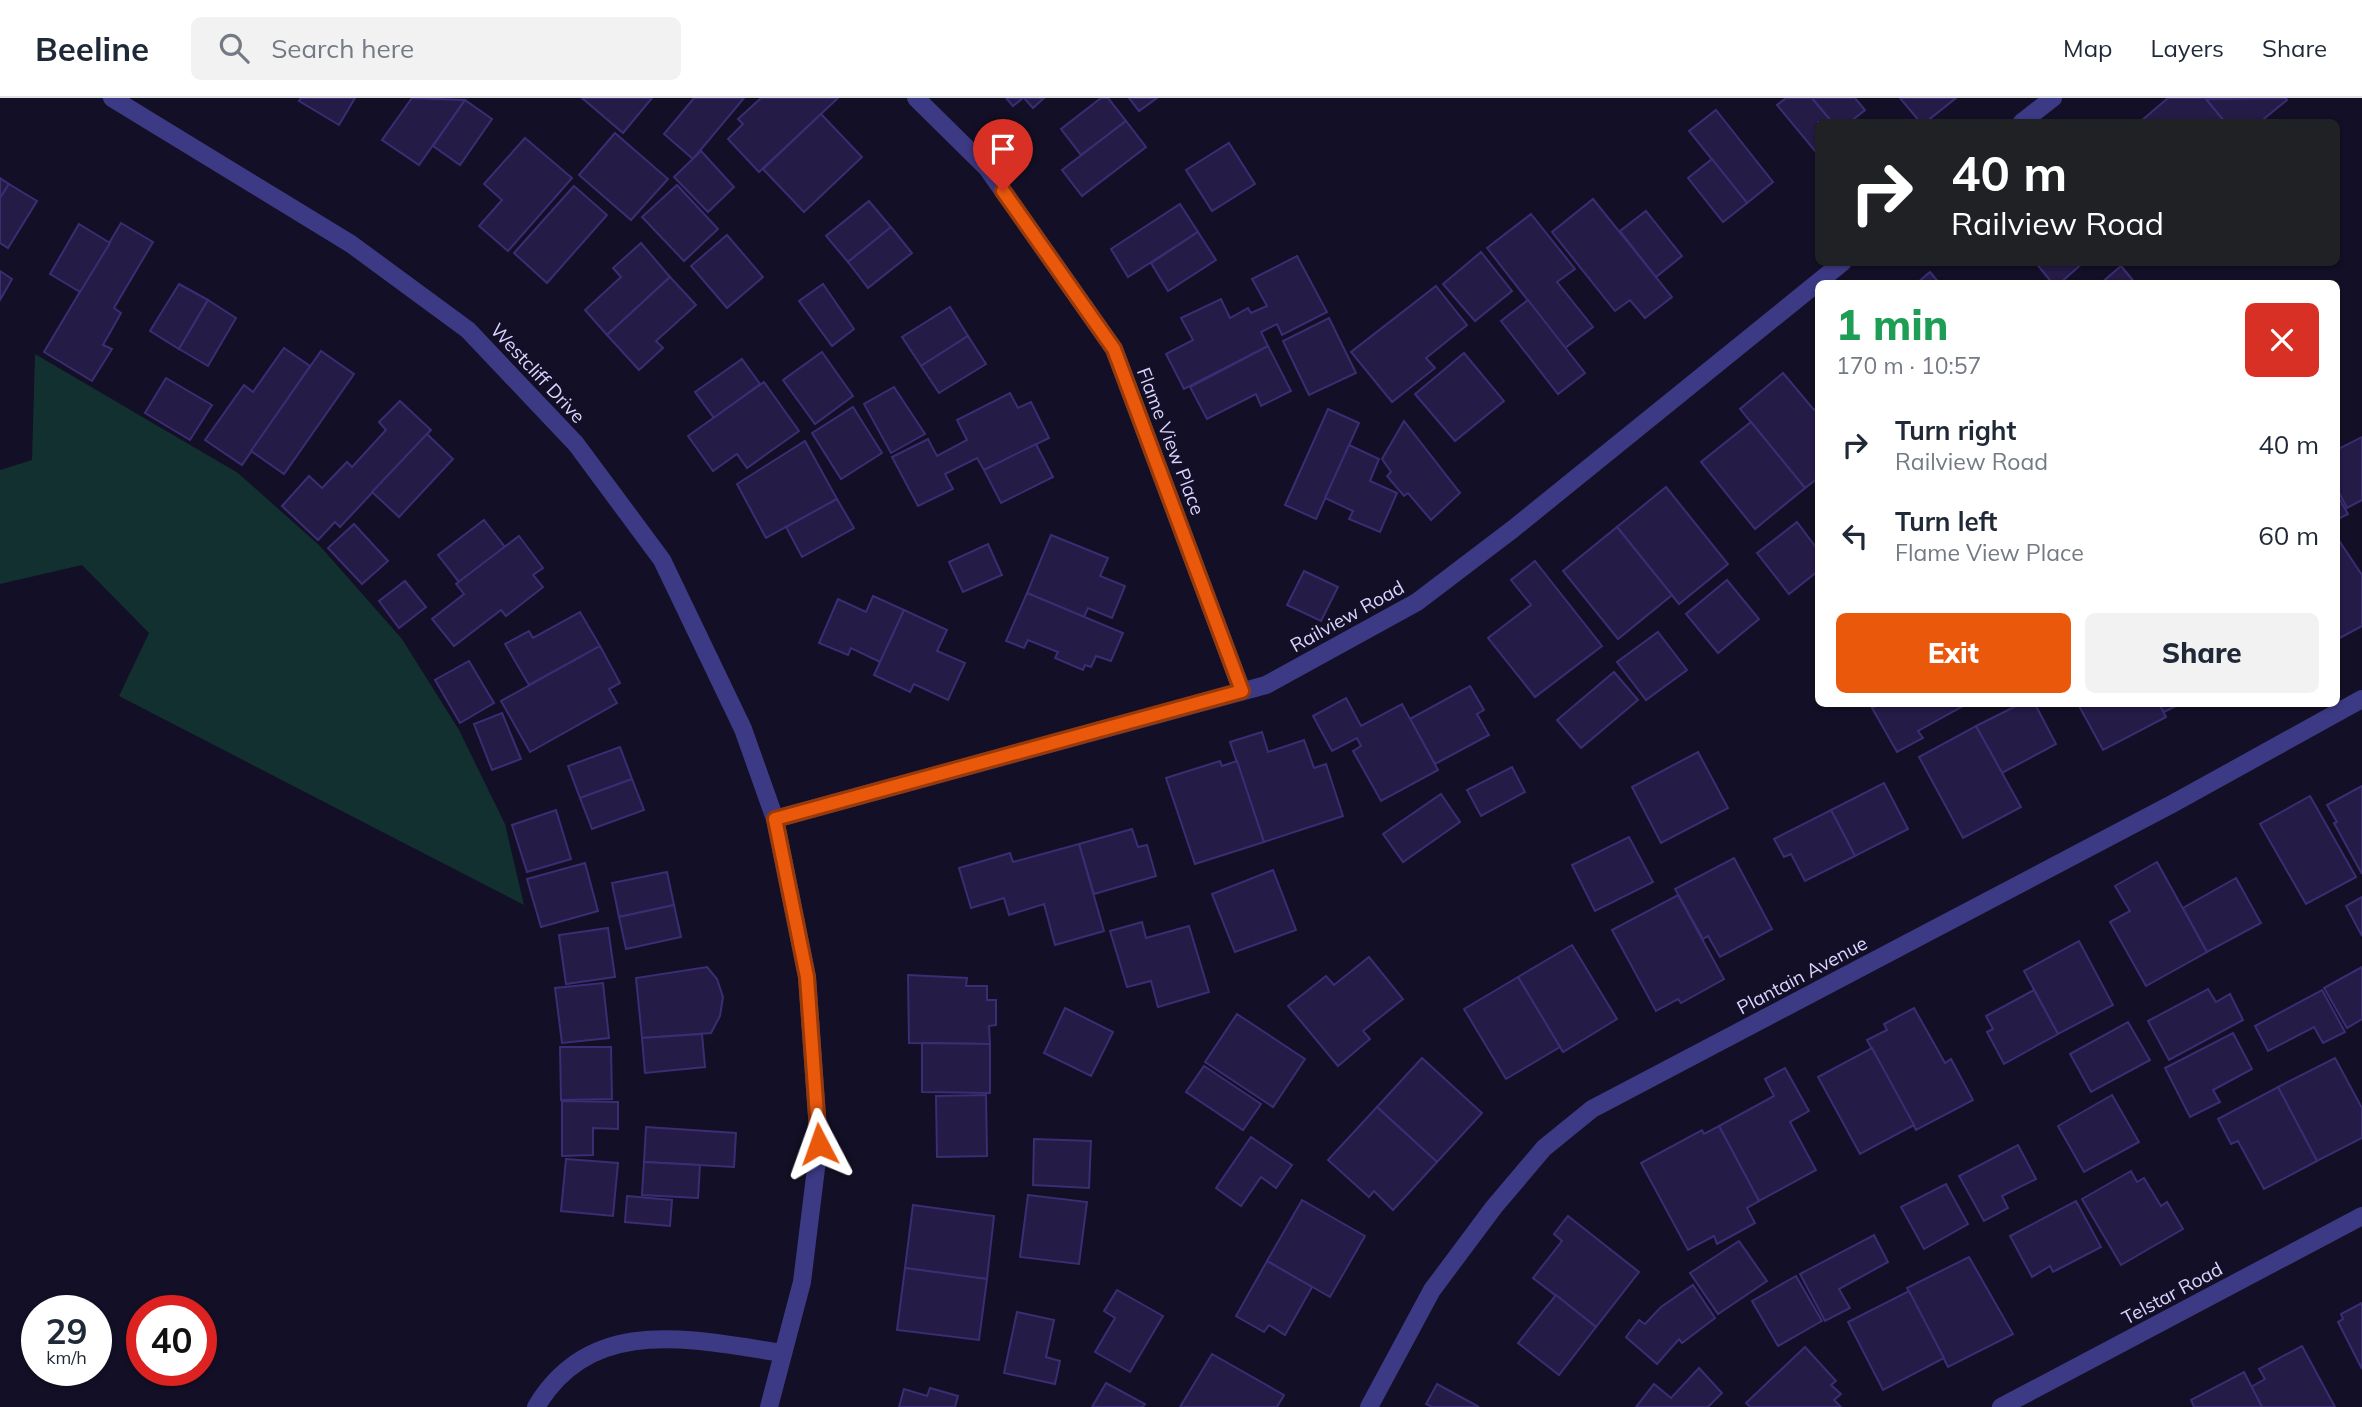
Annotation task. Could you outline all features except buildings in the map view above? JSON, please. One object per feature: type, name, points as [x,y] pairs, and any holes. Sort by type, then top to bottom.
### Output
[{"type":"street","name":"Westcliff Drive","points":[[112,98],[351,244],[468,330],[576,444],[662,560],[743,729],[775,819],[807,977],[819,1144],[802,1282],[769,1407]]},
{"type":"street","name":"Flame View Place","points":[[916,98],[987,168],[1114,349],[1242,691]]},
{"type":"street","points":[[2025,119],[2053,98]]},
{"type":"street","name":"Railview Road","points":[[1821,280],[1838,266]]},
{"type":"street","name":"Railview Road","points":[[775,819],[1266,685],[1417,601],[1513,529],[1815,285]]},
{"type":"street","name":"Plantain Avenue","points":[[1369,1407],[1432,1290],[1494,1207],[1544,1148],[1592,1109],[2172,804],[2362,699]]},
{"type":"street","name":"Telstar Road","points":[[2001,1407],[2362,1216]]},
{"type":"street","points":[[536,1407],[569,1367],[608,1346],[639,1338],[713,1343],[783,1353]]},
{"type":"green space","points":[[35,354],[238,473],[320,546],[402,639],[459,730],[505,824],[524,905],[119,696],[149,633],[82,565],[0,584],[0,470],[32,460]]},
{"type":"route","points":[[819,1144],[807,977],[775,819],[1242,691],[1114,349],[1003,191]]}]
